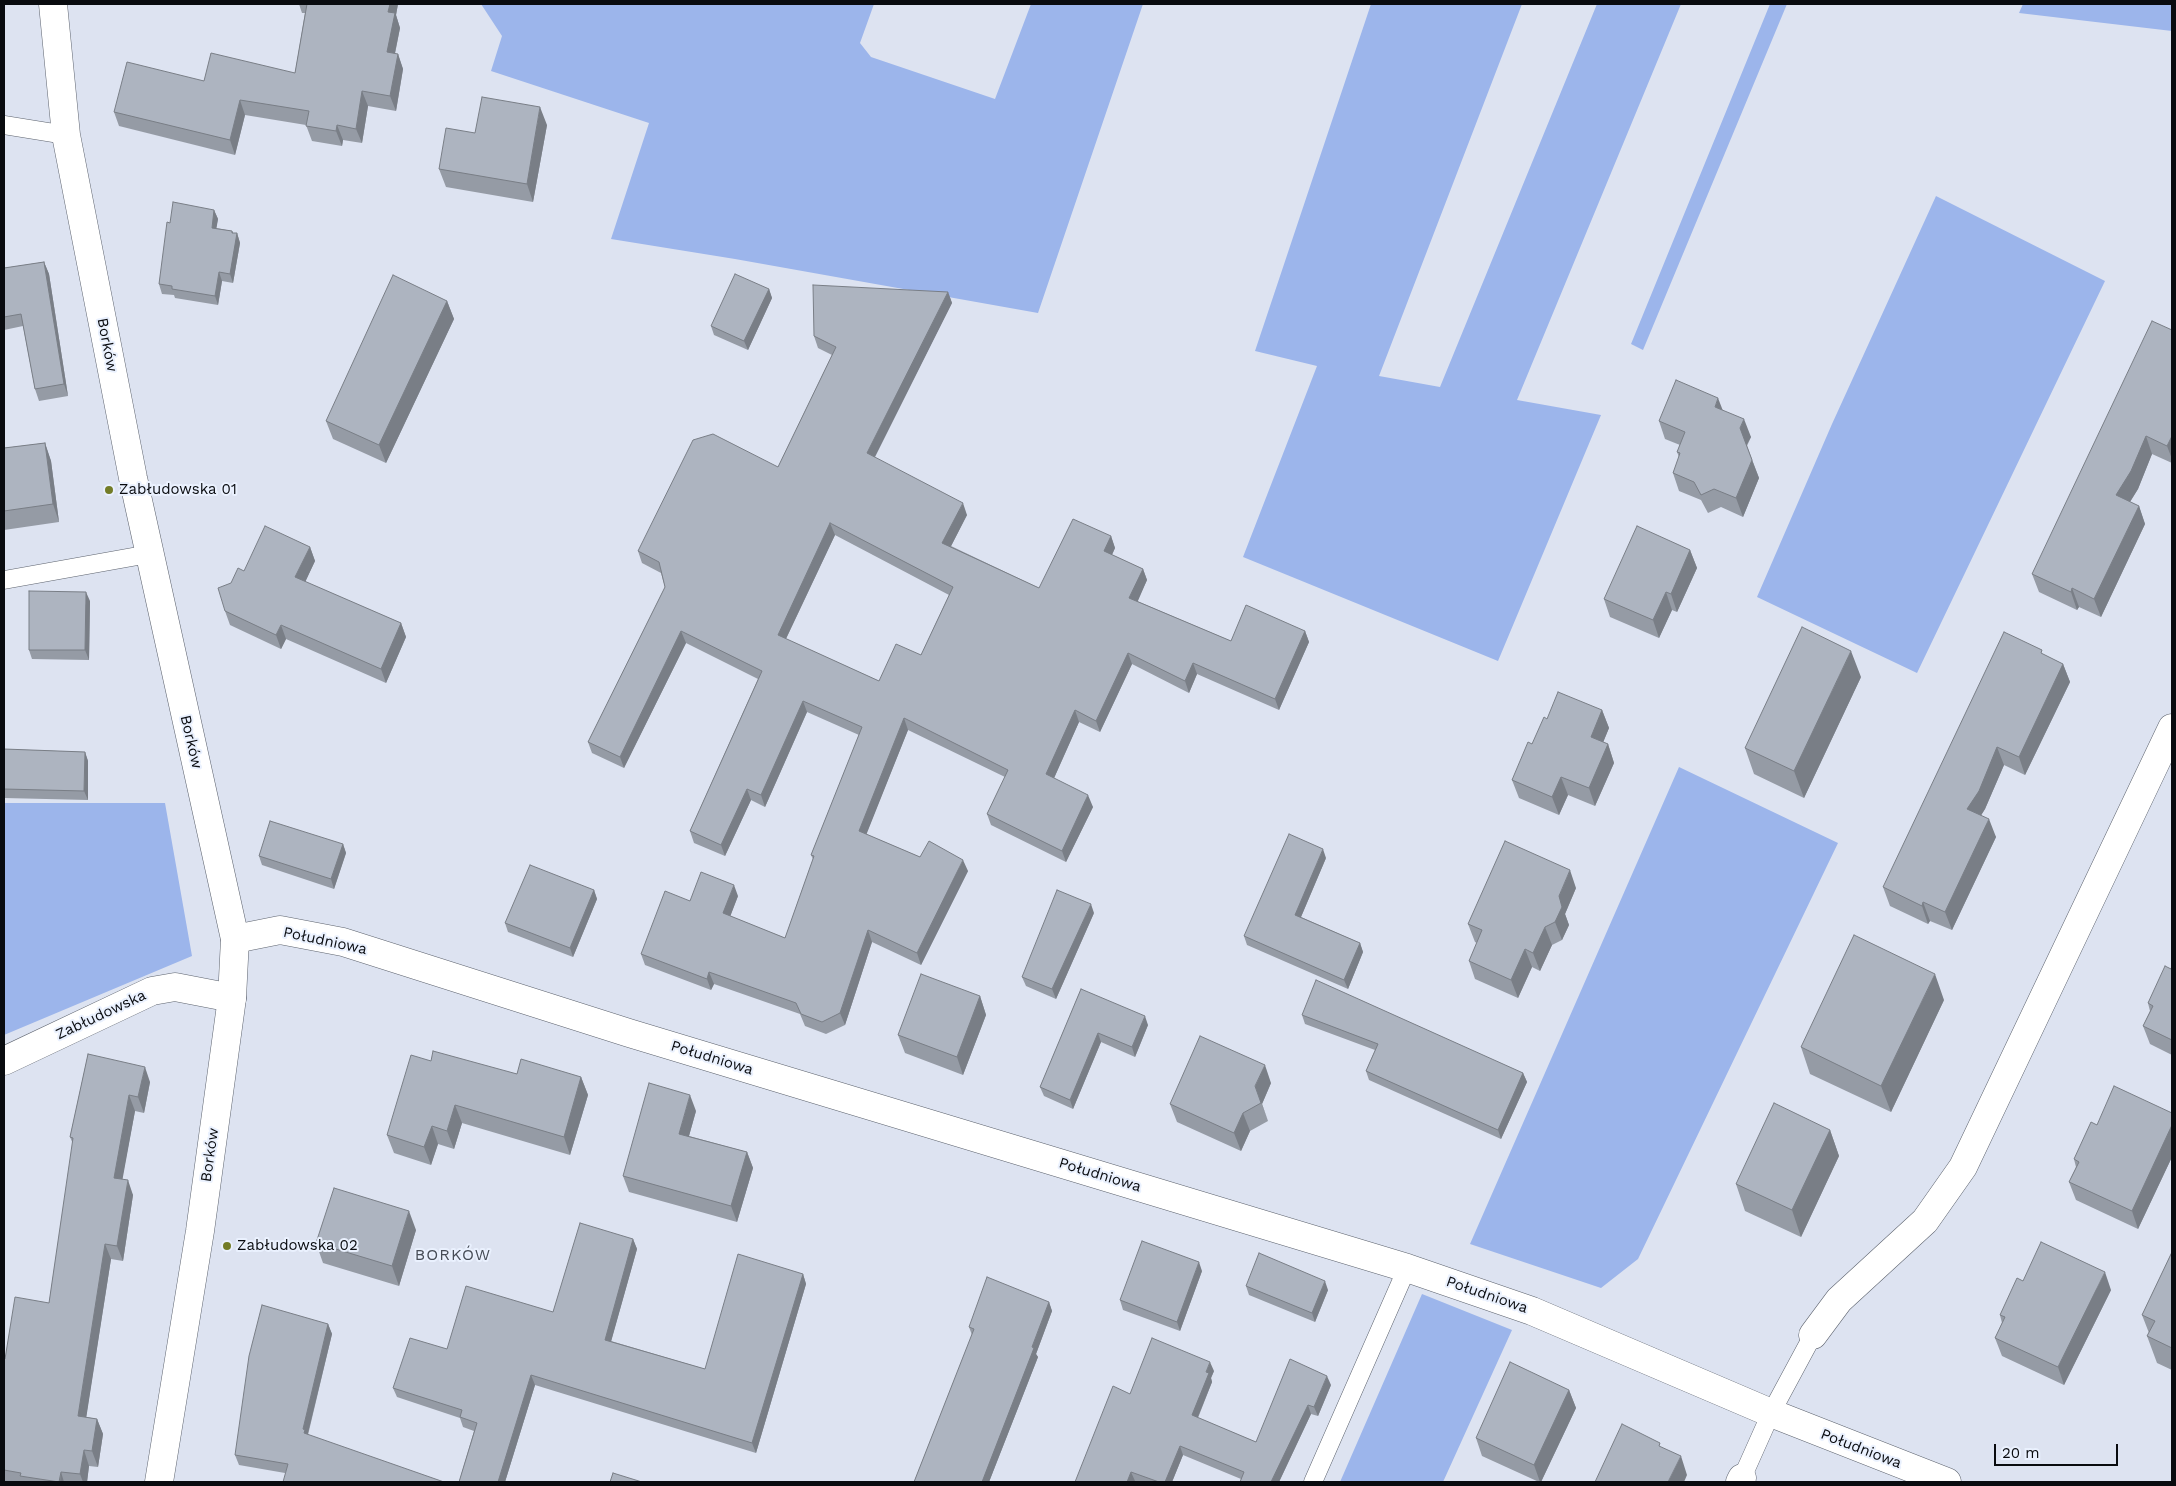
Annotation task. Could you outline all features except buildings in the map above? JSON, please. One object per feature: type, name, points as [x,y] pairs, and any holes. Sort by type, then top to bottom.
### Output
[{"type":"street","name":"Borków","points":[[53,4],[66,135],[149,554],[235,939],[232,998],[200,1231],[159,1482]]},
{"type":"street","points":[[1814,1335],[1839,1300],[1925,1221],[1963,1167],[2172,728]]},
{"type":"street","name":"Południowa","points":[[235,939],[280,930],[343,942],[629,1033],[1407,1268],[1532,1311],[1771,1413],[1947,1482]]},
{"type":"street","name":"Zabłudowska","points":[[4,1061],[152,991],[175,987],[232,998]]},
{"type":"lane","points":[[4,125],[66,135]]},
{"type":"lane","points":[[4,580],[149,554]]},
{"type":"lane","points":[[1313,1482],[1407,1268]]},
{"type":"lane","points":[[1741,1480],[1771,1413],[1814,1335]]},
{"type":"shaded area","points":[[481,4],[874,4],[860,43],[871,57],[995,99],[1031,4],[1143,4],[1038,313],[611,239],[649,123],[491,71],[502,36]]},
{"type":"shaded area","points":[[1371,4],[1522,4],[1379,376],[1440,387],[1597,4],[1681,4],[1517,400],[1601,415],[1498,661],[1243,557],[1317,366],[1255,351]]},
{"type":"shaded area","points":[[1770,4],[1787,4],[1643,350],[1631,344]]},
{"type":"shaded area","points":[[2023,4],[2172,4],[2172,31],[2019,13]]},
{"type":"shaded area","points":[[1936,196],[2105,281],[1917,673],[1757,597],[1832,424]]},
{"type":"shaded area","points":[[1679,767],[1838,843],[1638,1259],[1601,1288],[1470,1244]]},
{"type":"shaded area","points":[[4,803],[165,803],[192,956],[4,1035]]},
{"type":"shaded area","points":[[1422,1294],[1512,1330],[1443,1482],[1340,1482]]},
{"type":"place","name":"Zabłudowska 01","points":[[109,490]]},
{"type":"place","name":"Zabłudowska 02","points":[[227,1246]]},
{"type":"district","name":"BORKÓW","points":[[453,1255]]}]
